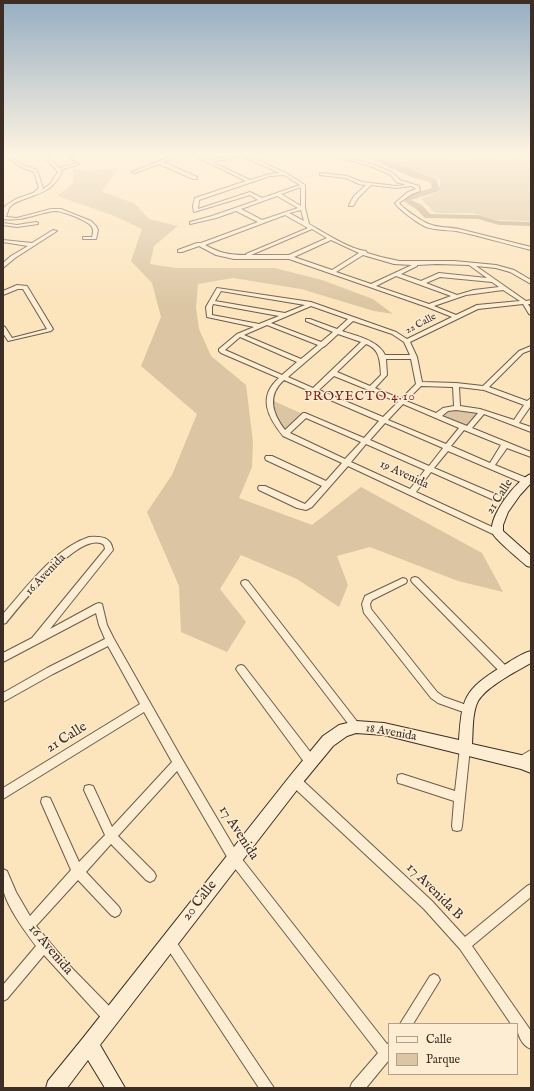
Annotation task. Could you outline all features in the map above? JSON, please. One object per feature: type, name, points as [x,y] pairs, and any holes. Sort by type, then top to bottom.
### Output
[{"type":"street","points":[[10,206],[4,212],[3,218],[20,219],[55,210],[68,212],[89,220],[95,229],[96,234],[94,238],[85,238]]},
{"type":"street","points":[[195,206],[196,211],[212,206]]},
{"type":"street","points":[[192,223],[245,206]]},
{"type":"street","points":[[298,206],[302,208],[309,226]]},
{"type":"street","points":[[398,206],[415,217],[416,220],[428,226],[457,230],[531,249]]},
{"type":"street","points":[[180,251],[302,208]]},
{"type":"street","points":[[237,209],[262,222]]},
{"type":"street","points":[[285,214],[309,226],[329,239],[396,262],[437,262],[506,269],[531,282]]},
{"type":"street","points":[[3,224],[18,226],[36,223]]},
{"type":"street","points":[[244,257],[309,226]]},
{"type":"street","points":[[4,264],[55,232]]},
{"type":"street","points":[[290,257],[329,239]]},
{"type":"street","points":[[3,241],[33,245]]},
{"type":"street","points":[[524,247],[531,244]]},
{"type":"street","points":[[200,245],[227,256],[290,257],[456,317]]},
{"type":"street","points":[[332,272],[364,252]]},
{"type":"street","points":[[371,286],[419,263]]},
{"type":"street","points":[[471,265],[524,302],[531,313]]},
{"type":"street","points":[[396,274],[455,296]]},
{"type":"street","points":[[422,283],[440,275],[493,280]]},
{"type":"street","points":[[3,293],[17,287],[25,288],[50,328],[49,330],[9,340],[3,328]]},
{"type":"street","points":[[429,306],[455,296],[480,289],[503,288]]},
{"type":"street","points":[[260,326],[210,317],[209,307],[219,289],[311,304],[394,333],[407,341]]},
{"type":"street","points":[[211,302],[286,315]]},
{"type":"street","name":"22 Calle","points":[[419,384],[414,356],[407,341],[477,308],[531,302]]},
{"type":"street","points":[[311,304],[239,335],[221,350],[490,466],[528,479]]},
{"type":"street","points":[[283,378],[353,318]]},
{"type":"street","points":[[308,320],[380,349],[383,357],[384,375],[371,389]]},
{"type":"street","points":[[266,323],[323,345]]},
{"type":"street","points":[[239,335],[302,362]]},
{"type":"street","points":[[314,391],[365,342]]},
{"type":"street","points":[[485,388],[521,352],[531,348]]},
{"type":"street","points":[[383,357],[414,356]]},
{"type":"street","points":[[333,373],[531,454]]},
{"type":"street","name":"19 Avenida","points":[[283,378],[271,392],[269,399],[269,410],[285,434],[498,533],[531,563]]},
{"type":"street","points":[[262,488],[300,506],[306,507],[384,420],[419,384],[456,385],[485,388],[530,403],[515,424]]},
{"type":"street","points":[[456,385],[457,408]]},
{"type":"street","points":[[437,416],[446,409],[457,408],[482,412],[531,430]]},
{"type":"street","points":[[411,493],[446,447],[482,412]]},
{"type":"street","points":[[285,434],[305,415],[499,500]]},
{"type":"street","points":[[490,466],[506,444]]},
{"type":"street","points":[[269,458],[327,485]]},
{"type":"street","name":"21 Calle","points":[[498,533],[498,524],[508,503],[528,479]]},
{"type":"street","name":"16 Avenida","points":[[3,620],[60,558],[80,544],[89,540],[104,540],[108,544],[109,550],[34,641]]},
{"type":"street","points":[[415,580],[505,671]]},
{"type":"street","points":[[403,581],[368,598],[366,604],[367,610],[434,695],[441,700],[469,710]]},
{"type":"street","name":"18 Avenida","points":[[245,583],[356,727],[384,729],[528,761]]},
{"type":"street","name":"17 Avenida","points":[[34,641],[99,607],[102,625],[110,641],[145,706],[234,858],[388,1052]]},
{"type":"street","points":[[3,658],[34,641]]},
{"type":"street","points":[[3,698],[50,671],[110,641]]},
{"type":"street","points":[[457,826],[469,710],[474,695],[505,671],[531,656]]},
{"type":"street","points":[[241,668],[311,762]]},
{"type":"street","name":"21 Calle","points":[[3,794],[145,706]]},
{"type":"street","name":"20 Calle","points":[[55,1088],[234,858],[328,741],[344,730],[356,727]]},
{"type":"street","points":[[29,926],[178,763]]},
{"type":"street","points":[[402,779],[460,798]]},
{"type":"street","name":"17 Avenida B","points":[[295,781],[428,904],[464,945],[530,1037]]},
{"type":"street","points":[[89,790],[111,836],[150,876]]},
{"type":"street","points":[[46,802],[78,872],[115,911]]},
{"type":"street","name":"16 Avenida","points":[[3,874],[8,890],[29,926],[44,946],[110,1017]]},
{"type":"street","points":[[464,945],[531,890]]},
{"type":"street","points":[[169,941],[267,1088]]},
{"type":"street","points":[[3,995],[44,946]]},
{"type":"street","points":[[407,1023],[434,980]]},
{"type":"street","points":[[89,1044],[116,1088]]},
{"type":"street","points":[[357,1088],[388,1052]]},
{"type":"green space","points":[[86,206],[137,206],[149,219],[178,226],[154,246],[150,264],[176,268],[275,268],[322,280],[373,299],[393,314],[374,311],[301,289],[233,278],[198,284],[196,308],[199,329],[211,356],[246,385],[253,442],[252,467],[239,498],[312,525],[361,487],[482,553],[503,592],[458,581],[370,547],[337,556],[348,585],[339,607],[297,579],[241,555],[220,589],[246,622],[227,652],[181,632],[179,586],[147,512],[172,475],[197,414],[141,366],[161,317],[152,283],[131,261],[142,229],[112,215]]},
{"type":"green space","points":[[428,206],[531,206],[531,221],[497,220],[472,213],[435,213]]},
{"type":"green space","points":[[269,399],[305,415],[285,434],[275,421]]},
{"type":"green space","points":[[446,409],[482,412],[468,429],[437,416]]},
{"type":"waterway","points":[[417,206],[428,216],[478,217],[499,223],[531,224]]},
{"type":"district","name":"PROYECTO 4.10","points":[[360,397]]}]
